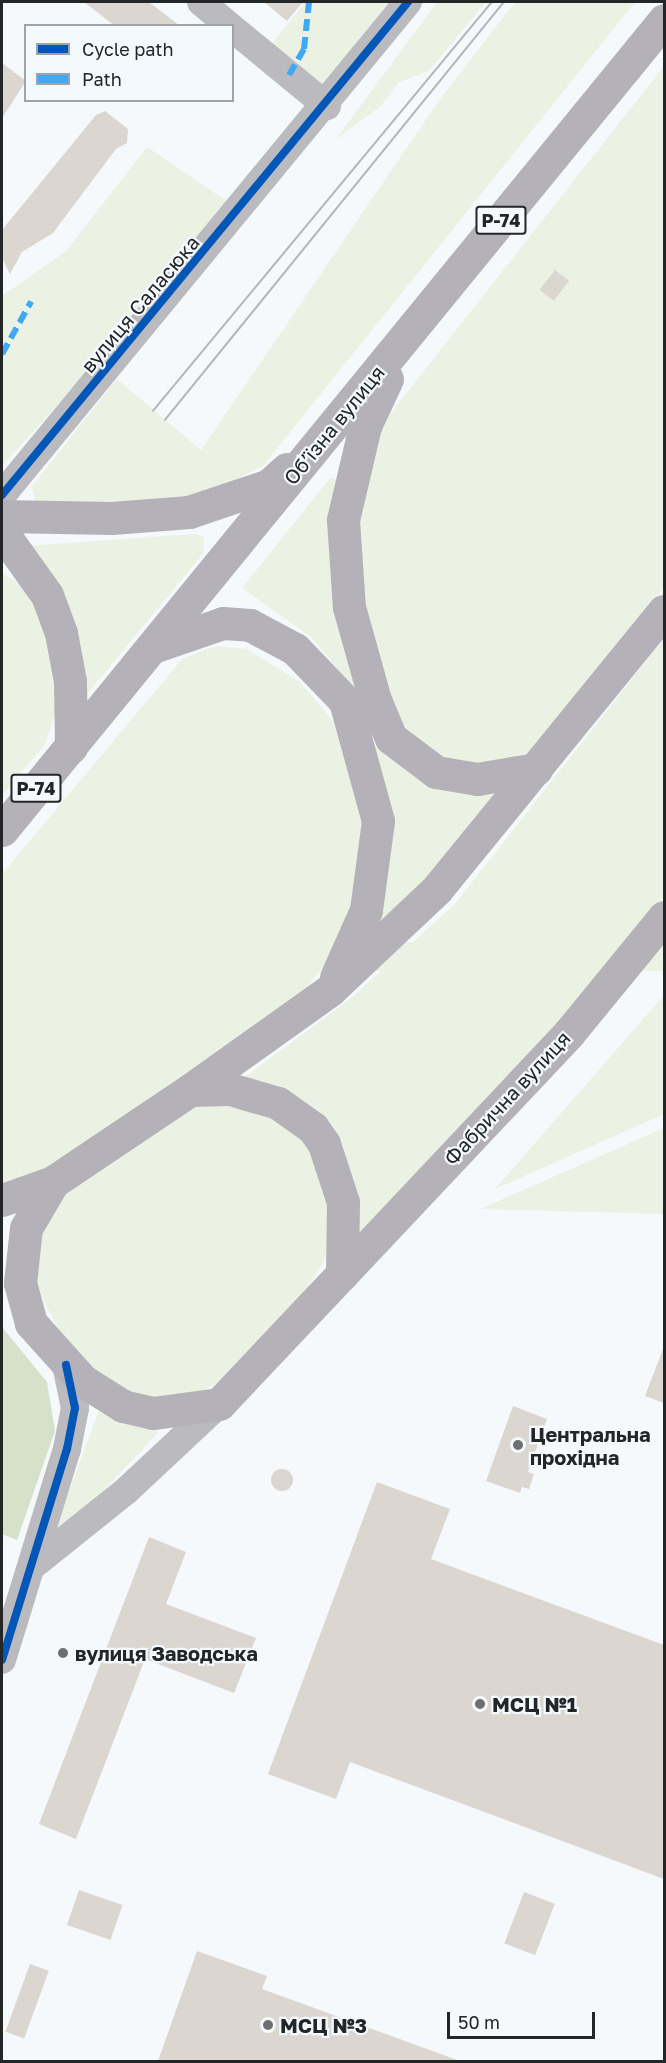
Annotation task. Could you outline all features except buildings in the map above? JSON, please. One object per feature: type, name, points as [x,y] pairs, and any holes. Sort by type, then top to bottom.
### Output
[{"type":"main road","name":"Обʼїзна вулиця","points":[[2,830],[155,647],[664,20]]},
{"type":"main road","points":[[424,315],[365,426],[349,484],[342,557],[349,608],[375,700],[391,738],[410,757],[436,772],[477,779],[536,769]]},
{"type":"main road","points":[[2,516],[139,518],[215,506],[269,485],[338,420]]},
{"type":"main road","points":[[2,532],[47,595],[58,622],[70,681],[71,747]]},
{"type":"main road","points":[[2,1200],[54,1182],[190,1090],[330,990],[437,889],[664,611]]},
{"type":"main road","points":[[155,647],[223,623],[250,625],[295,650],[345,701],[378,821],[366,910],[330,990]]},
{"type":"main road","name":"Фабрична вулиця","points":[[219,1404],[569,1033],[664,917]]},
{"type":"main road","points":[[190,1090],[230,1089],[259,1096],[313,1128],[332,1161],[343,1203],[342,1274]]},
{"type":"main road","points":[[31,1323],[20,1283],[22,1252],[26,1228],[54,1182]]},
{"type":"main road","points":[[2,1294],[31,1323],[66,1365],[101,1395],[123,1406],[153,1413],[219,1404]]},
{"type":"street","points":[[201,2],[227,24]]},
{"type":"street","name":"вулиця Саласюка","points":[[2,495],[327,106],[408,2]]},
{"type":"street","points":[[234,29],[327,106]]},
{"type":"street","points":[[2,1660],[36,1563],[75,1408],[66,1365]]},
{"type":"street","points":[[36,1563],[126,1491],[219,1404]]},
{"type":"green space","points":[[300,2],[396,2],[336,80],[316,86],[266,51],[303,5]]},
{"type":"green space","points":[[437,2],[486,2],[429,71],[399,82],[380,107],[336,139]]},
{"type":"green space","points":[[515,2],[635,2],[263,466],[197,499],[36,506],[32,486],[117,379],[201,450],[440,99]]},
{"type":"green space","points":[[664,66],[664,588],[528,753],[475,766],[442,759],[405,727],[388,694],[360,603],[355,521],[379,428]]},
{"type":"green space","points":[[147,147],[237,208],[2,466],[2,296],[66,251]]},
{"type":"green space","points":[[331,477],[338,482],[360,695],[311,637],[242,588]]},
{"type":"green space","points":[[195,534],[204,537],[203,554],[83,699],[24,546]]},
{"type":"green space","points":[[2,573],[29,590],[41,610],[56,677],[55,715],[45,744],[2,796]]},
{"type":"green space","points":[[664,638],[664,896],[560,1021],[361,1235],[352,1178],[242,1079],[350,999],[455,904]]},
{"type":"green space","points":[[216,646],[246,649],[299,681],[333,721],[364,820],[364,865],[333,953],[306,989],[182,1076],[49,1167],[2,1183],[2,874],[183,658]]},
{"type":"green space","points":[[376,736],[495,793],[422,886],[362,947]]},
{"type":"green space","points":[[339,942],[664,942],[664,971],[339,971]]},
{"type":"green space","points":[[664,995],[664,1114],[495,1189]]},
{"type":"green space","points":[[228,1103],[254,1108],[293,1128],[317,1157],[331,1201],[326,1257],[305,1292],[214,1385],[197,1393],[140,1399],[105,1382],[61,1334],[35,1284],[39,1229],[64,1193],[192,1107]]},
{"type":"green space","points":[[664,1128],[664,1214],[480,1209]]},
{"type":"green space","points":[[2,1327],[47,1382],[55,1431],[17,1540],[2,1534]]},
{"type":"green space","points":[[99,1411],[159,1432],[57,1539],[52,1536]]},
{"type":"tram line","points":[[153,411],[492,2]]},
{"type":"tram line","points":[[165,420],[504,2]]},
{"type":"marked path","points":[[289,75],[304,49],[309,2]]},
{"type":"marked path","points":[[2,354],[31,302]]},
{"type":"cycle path","points":[[2,495],[408,2]]},
{"type":"cycle path","points":[[2,1660],[67,1449],[75,1408],[66,1365]]},
{"type":"place","name":"Центральна прохідна","points":[[518,1445]]},
{"type":"place","name":"вулиця Заводська","points":[[63,1653]]},
{"type":"place","name":"МСЦ №1","points":[[480,1704]]},
{"type":"place","name":"МСЦ №3","points":[[268,2025]]}]
